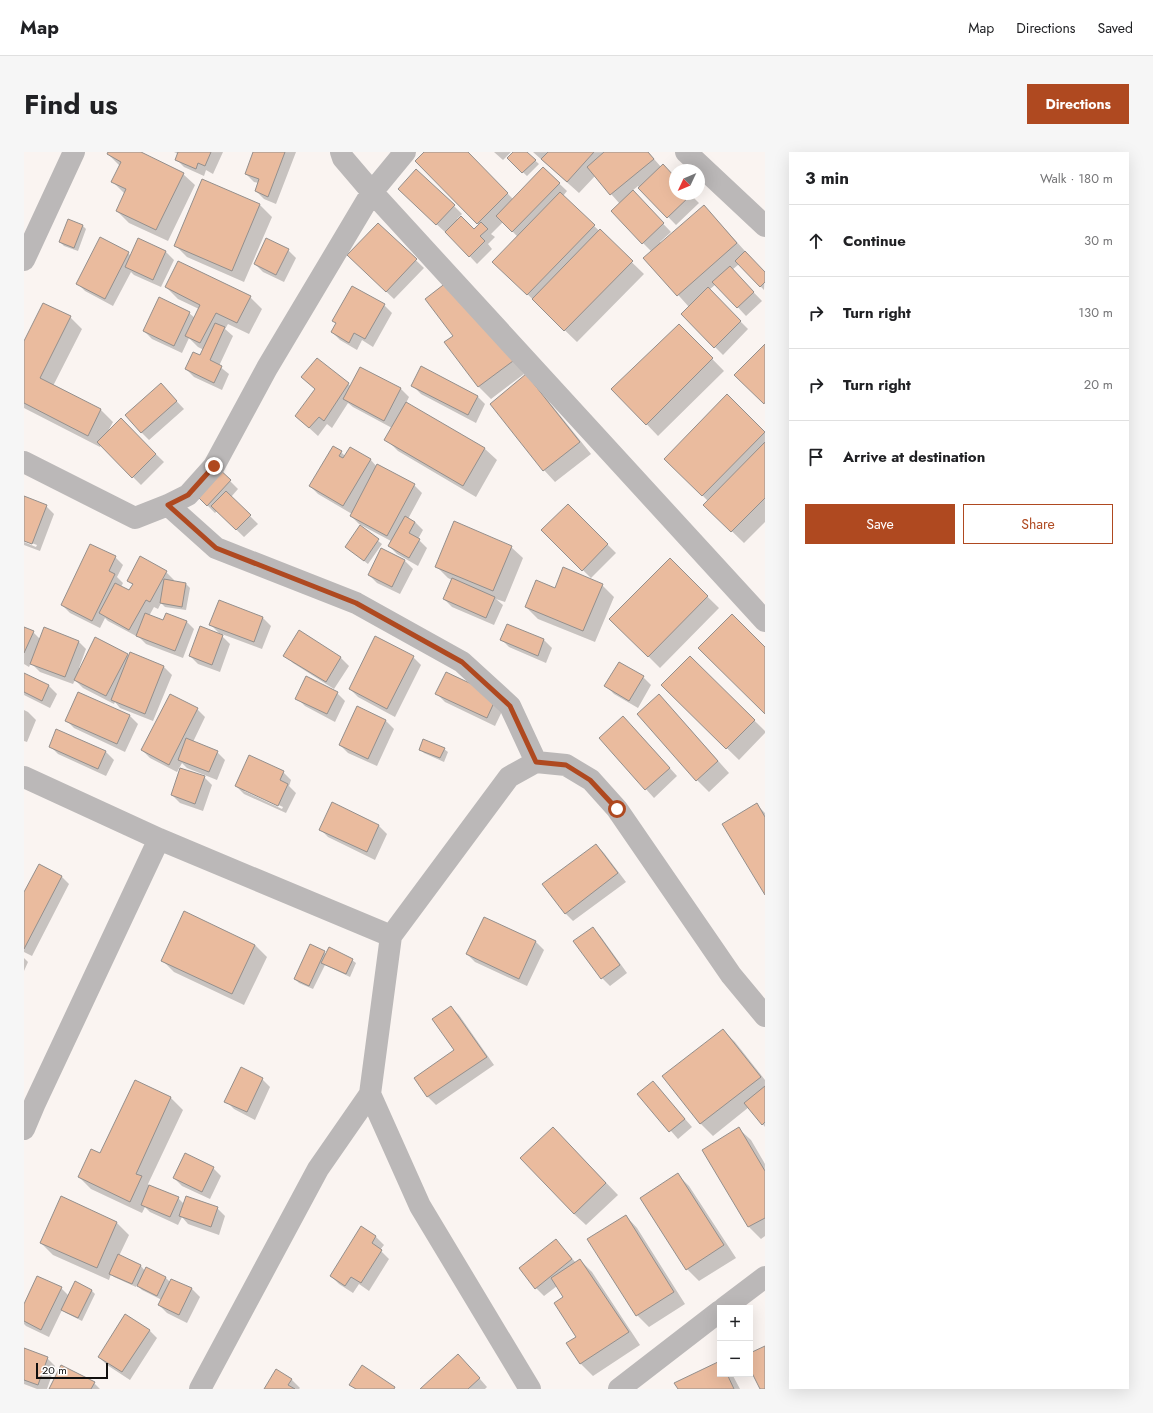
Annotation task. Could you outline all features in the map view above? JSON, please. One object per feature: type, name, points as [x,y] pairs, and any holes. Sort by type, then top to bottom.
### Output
[{"type":"street","points":[[24,260],[74,152]]},
{"type":"street","points":[[341,152],[342,158],[372,192],[765,621]]},
{"type":"street","points":[[24,462],[135,518],[168,505],[188,495],[214,466],[267,368],[372,192],[405,152]]},
{"type":"street","points":[[686,152],[765,226]]},
{"type":"street","points":[[168,505],[216,548],[356,603],[462,662],[510,706],[536,762]]},
{"type":"street","points":[[200,1389],[318,1169],[370,1094],[391,936],[509,776],[536,762],[566,765],[590,780],[617,809],[731,975],[765,1016]]},
{"type":"street","points":[[24,777],[159,839],[391,936]]},
{"type":"street","points":[[24,1129],[29,1101],[159,839]]},
{"type":"street","points":[[370,1094],[420,1206],[530,1389]]},
{"type":"street","points":[[728,1305],[765,1277]]},
{"type":"street","points":[[619,1389],[717,1313]]},
{"type":"building","points":[[108,152],[141,152],[184,173],[156,230],[116,211],[126,189],[111,182],[121,162],[107,154]]},
{"type":"building","points":[[178,152],[211,152],[205,166],[198,163],[196,169],[175,160]]},
{"type":"building","points":[[253,152],[285,152],[268,197],[255,191],[259,179],[245,174]]},
{"type":"building","points":[[424,152],[468,152],[508,193],[477,224],[415,161]]},
{"type":"building","points":[[513,152],[527,152],[536,160],[522,173],[507,158]]},
{"type":"building","points":[[548,152],[594,152],[567,182],[541,159]]},
{"type":"building","points":[[604,152],[648,152],[654,159],[610,195],[587,167]]},
{"type":"building","points":[[663,164],[669,170],[669,200],[686,200],[667,218],[638,188]]},
{"type":"building","points":[[543,167],[560,183],[512,232],[496,216]]},
{"type":"building","points":[[416,169],[455,205],[436,225],[398,189]]},
{"type":"building","points":[[202,179],[260,204],[232,271],[174,246]]},
{"type":"building","points":[[633,190],[664,223],[642,244],[611,211]]},
{"type":"building","points":[[560,192],[595,225],[527,295],[492,262]]},
{"type":"building","points":[[704,205],[737,243],[677,296],[643,258]]},
{"type":"building","points":[[461,216],[474,229],[481,222],[488,229],[480,236],[485,241],[469,257],[445,232]]},
{"type":"building","points":[[68,219],[83,225],[74,248],[59,242]]},
{"type":"building","points":[[378,223],[417,259],[386,292],[347,255]]},
{"type":"building","points":[[600,229],[633,261],[564,331],[532,299]]},
{"type":"building","points":[[100,237],[129,252],[105,299],[76,284]]},
{"type":"building","points":[[138,238],[166,251],[153,280],[125,267]]},
{"type":"building","points":[[266,238],[289,249],[276,275],[254,264]]},
{"type":"building","points":[[745,251],[765,272],[765,282],[760,287],[735,261]]},
{"type":"building","points":[[178,261],[251,296],[237,323],[216,313],[200,343],[185,336],[200,305],[165,287]]},
{"type":"building","points":[[730,266],[754,292],[737,308],[712,282]]},
{"type":"building","points":[[451,279],[513,361],[478,387],[444,342],[453,336],[425,299]]},
{"type":"building","points":[[352,286],[385,304],[365,339],[354,333],[349,343],[331,332],[336,323],[332,321]]},
{"type":"building","points":[[708,287],[741,321],[714,348],[681,314]]},
{"type":"building","points":[[159,297],[190,312],[174,346],[143,331]]},
{"type":"building","points":[[43,303],[71,316],[40,378],[101,409],[88,436],[24,403],[24,341]]},
{"type":"building","points":[[215,323],[225,327],[210,360],[222,366],[214,383],[185,369],[193,352],[200,355]]},
{"type":"building","points":[[679,324],[713,358],[646,425],[611,389]]},
{"type":"building","points":[[765,344],[765,402],[764,404],[734,375]]},
{"type":"building","points":[[317,358],[349,383],[324,421],[319,417],[309,428],[295,416],[315,389],[301,377]]},
{"type":"building","points":[[421,366],[478,396],[468,415],[411,386]]},
{"type":"building","points":[[360,367],[401,388],[384,421],[343,399]]},
{"type":"building","points":[[526,374],[580,442],[543,471],[490,404]]},
{"type":"building","points":[[161,383],[177,401],[141,433],[125,415]]},
{"type":"building","points":[[727,394],[765,432],[702,496],[664,459]]},
{"type":"building","points":[[406,402],[485,448],[463,486],[384,440]]},
{"type":"building","points":[[121,418],[156,454],[132,478],[97,442]]},
{"type":"building","points":[[765,442],[765,498],[731,532],[703,505]]},
{"type":"building","points":[[333,446],[342,451],[339,456],[343,458],[350,447],[371,459],[343,506],[309,486]]},
{"type":"building","points":[[377,464],[415,484],[387,536],[350,516]]},
{"type":"building","points":[[217,467],[231,480],[207,506],[193,492]]},
{"type":"building","points":[[226,491],[251,515],[236,530],[211,506]]},
{"type":"building","points":[[24,496],[47,505],[32,544],[24,541]]},
{"type":"building","points":[[568,504],[608,544],[582,571],[541,530]]},
{"type":"building","points":[[405,516],[415,522],[409,533],[420,539],[409,558],[388,546]]},
{"type":"building","points":[[454,521],[512,546],[493,591],[435,567]]},
{"type":"building","points":[[360,525],[379,539],[364,561],[345,547]]},
{"type":"building","points":[[90,544],[116,556],[109,571],[115,574],[92,621],[61,605]]},
{"type":"building","points":[[381,548],[405,560],[392,587],[368,575]]},
{"type":"building","points":[[140,556],[167,571],[150,602],[146,600],[129,630],[99,613],[115,583],[129,590],[133,584],[127,581]]},
{"type":"building","points":[[670,558],[708,596],[648,657],[609,619]]},
{"type":"building","points":[[563,567],[603,584],[583,631],[525,607],[536,580],[555,588]]},
{"type":"building","points":[[452,578],[495,597],[486,618],[443,599]]},
{"type":"building","points":[[164,579],[186,583],[182,607],[160,603]]},
{"type":"building","points":[[219,600],[263,617],[254,642],[209,625]]},
{"type":"building","points":[[145,613],[163,620],[166,613],[187,621],[175,651],[136,636]]},
{"type":"building","points":[[732,614],[765,647],[765,714],[698,648]]},
{"type":"building","points":[[507,624],[544,639],[538,656],[500,640]]},
{"type":"building","points":[[200,626],[223,635],[212,665],[189,656]]},
{"type":"building","points":[[24,627],[34,631],[24,653]]},
{"type":"building","points":[[44,627],[79,641],[65,677],[30,664]]},
{"type":"building","points":[[299,630],[341,657],[326,682],[283,656]]},
{"type":"building","points":[[375,636],[414,656],[387,709],[349,689]]},
{"type":"building","points":[[95,637],[128,654],[106,696],[74,680]]},
{"type":"building","points":[[130,652],[164,666],[145,714],[111,700]]},
{"type":"building","points":[[690,656],[755,720],[726,749],[661,685]]},
{"type":"building","points":[[619,662],[644,676],[629,701],[604,686]]},
{"type":"building","points":[[446,672],[497,696],[487,718],[435,694]]},
{"type":"building","points":[[24,673],[49,685],[42,701],[24,692]]},
{"type":"building","points":[[306,676],[338,692],[327,714],[295,699]]},
{"type":"building","points":[[78,692],[130,715],[117,744],[65,721]]},
{"type":"building","points":[[170,694],[198,708],[169,765],[141,750]]},
{"type":"building","points":[[659,694],[718,761],[696,781],[637,714]]},
{"type":"building","points":[[357,706],[386,720],[368,759],[339,745]]},
{"type":"building","points":[[623,716],[670,768],[645,790],[599,738]]},
{"type":"building","points":[[56,729],[106,751],[98,769],[49,747]]},
{"type":"building","points":[[186,738],[218,751],[209,772],[178,760]]},
{"type":"building","points":[[423,739],[445,748],[440,758],[419,750]]},
{"type":"building","points":[[249,755],[284,771],[280,780],[288,784],[278,806],[235,786]]},
{"type":"building","points":[[180,768],[205,776],[195,804],[171,795]]},
{"type":"building","points":[[332,802],[379,825],[367,852],[319,830]]},
{"type":"building","points":[[757,803],[765,817],[765,895],[722,824]]},
{"type":"building","points":[[596,844],[618,873],[565,914],[542,884]]},
{"type":"building","points":[[39,864],[62,876],[24,949],[24,892]]},
{"type":"building","points":[[184,911],[255,945],[232,994],[161,961]]},
{"type":"building","points":[[484,917],[536,941],[519,979],[466,954]]},
{"type":"building","points":[[593,927],[620,965],[601,979],[573,941]]},
{"type":"building","points":[[310,944],[325,951],[309,986],[294,979]]},
{"type":"building","points":[[329,947],[353,959],[346,974],[321,963]]},
{"type":"building","points":[[451,1006],[487,1057],[427,1097],[414,1078],[454,1050],[432,1019]]},
{"type":"building","points":[[723,1029],[761,1077],[700,1124],[662,1076]]},
{"type":"building","points":[[241,1067],[263,1078],[247,1112],[224,1102]]},
{"type":"building","points":[[135,1080],[171,1097],[136,1174],[142,1176],[130,1202],[78,1177],[91,1149],[100,1153]]},
{"type":"building","points":[[653,1081],[685,1119],[669,1132],[637,1094]]},
{"type":"building","points":[[765,1086],[765,1122],[762,1125],[744,1103]]},
{"type":"building","points":[[553,1127],[606,1183],[574,1214],[520,1158]]},
{"type":"building","points":[[739,1127],[765,1171],[765,1218],[748,1227],[702,1150]]},
{"type":"building","points":[[185,1153],[214,1167],[202,1192],[173,1178]]},
{"type":"building","points":[[678,1173],[724,1245],[686,1270],[640,1198]]},
{"type":"building","points":[[149,1185],[179,1197],[170,1217],[141,1205]]},
{"type":"building","points":[[61,1196],[117,1222],[97,1268],[40,1243]]},
{"type":"building","points":[[186,1196],[218,1207],[211,1227],[179,1216]]},
{"type":"building","points":[[626,1215],[674,1292],[636,1316],[587,1239]]},
{"type":"building","points":[[361,1226],[376,1236],[372,1243],[382,1250],[361,1283],[351,1277],[345,1286],[330,1276]]},
{"type":"building","points":[[556,1239],[572,1259],[535,1289],[519,1268]]},
{"type":"building","points":[[118,1254],[141,1265],[132,1284],[109,1274]]},
{"type":"building","points":[[580,1259],[629,1332],[580,1364],[566,1343],[576,1337],[554,1303],[563,1297],[551,1278]]},
{"type":"building","points":[[146,1267],[166,1277],[157,1296],[137,1286]]},
{"type":"building","points":[[37,1276],[62,1287],[41,1330],[24,1321],[24,1304]]},
{"type":"building","points":[[171,1279],[192,1288],[179,1315],[158,1305]]},
{"type":"building","points":[[75,1281],[92,1290],[78,1318],[61,1310]]},
{"type":"building","points":[[125,1314],[150,1330],[122,1372],[98,1357]]},
{"type":"building","points":[[765,1346],[765,1389],[760,1389],[753,1375],[753,1352]]},
{"type":"building","points":[[24,1348],[48,1357],[38,1385],[24,1380]]},
{"type":"building","points":[[458,1354],[480,1378],[468,1389],[420,1389]]},
{"type":"building","points":[[717,1362],[717,1377],[728,1377],[734,1389],[678,1389],[674,1383]]},
{"type":"building","points":[[61,1365],[95,1382],[91,1389],[49,1389]]},
{"type":"building","points":[[362,1365],[395,1387],[394,1389],[356,1389],[349,1385]]},
{"type":"building","points":[[276,1369],[292,1379],[288,1385],[295,1389],[264,1389]]},
{"type":"route","points":[[214,466],[188,495],[168,505],[216,548],[356,603],[462,662],[510,706],[536,762],[566,765],[590,780],[617,809]]}]
